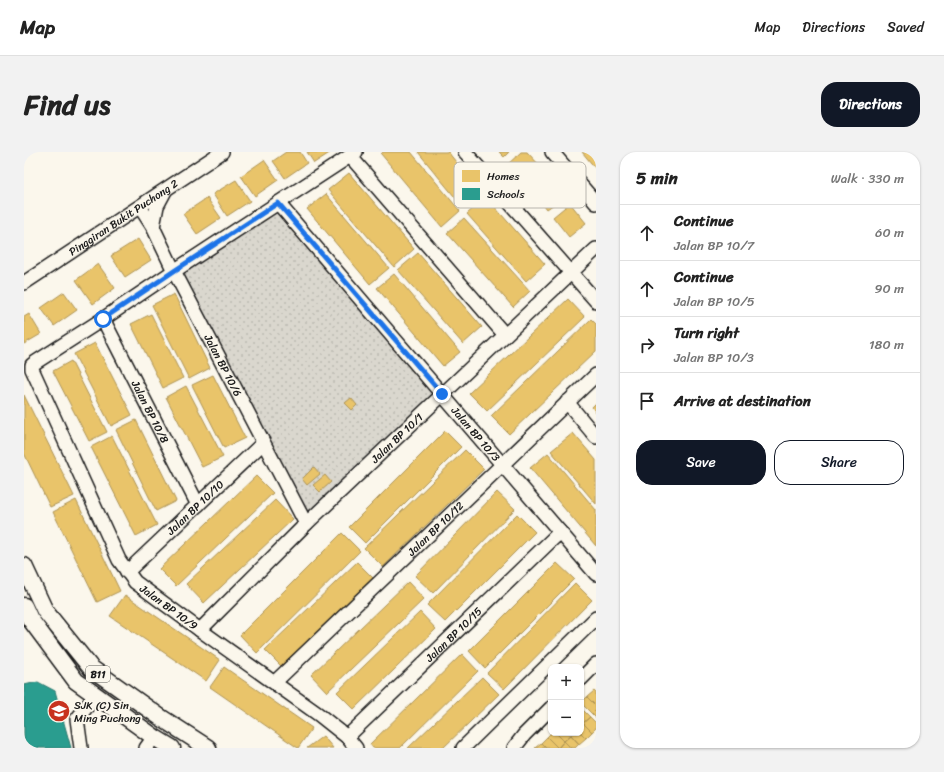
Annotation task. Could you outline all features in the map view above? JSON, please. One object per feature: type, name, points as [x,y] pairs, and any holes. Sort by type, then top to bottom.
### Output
[{"type":"main road","name":"B11","points":[[24,566],[45,610],[91,668],[160,717],[208,748]]},
{"type":"main road","name":"B11","points":[[24,606],[30,619],[76,681],[96,695],[150,743],[172,748]]},
{"type":"street","name":"Pinggiran Bukit Puchong 2","points":[[24,283],[222,152]]},
{"type":"street","points":[[465,152],[474,162]]},
{"type":"street","points":[[552,152],[561,162]]},
{"type":"street","points":[[103,319],[353,154],[505,335]]},
{"type":"street","points":[[153,227],[157,206],[166,189]]},
{"type":"street","points":[[586,191],[596,203]]},
{"type":"street","name":"Jalan BP 10/3","points":[[278,203],[596,574]]},
{"type":"street","name":"Jalan BP 10/6","points":[[140,207],[153,227],[174,271],[306,524]]},
{"type":"street","points":[[515,208],[596,301]]},
{"type":"street","name":"Jalan BP 10/1","points":[[200,630],[306,524],[596,249]]},
{"type":"street","name":"Jalan BP 10/9","points":[[103,319],[36,362],[32,365],[32,369],[119,560],[134,582],[318,714],[348,737],[356,748]]},
{"type":"street","name":"Jalan BP 10/8","points":[[103,319],[198,505]]},
{"type":"street","name":"Jalan BP 10/12","points":[[275,682],[501,464],[596,375]]},
{"type":"street","points":[[567,402],[596,437]]},
{"type":"street","name":"Jalan BP 10/10","points":[[127,572],[263,443]]},
{"type":"street","name":"Jalan BP 10/15","points":[[348,737],[560,532]]},
{"type":"street","points":[[463,748],[596,618]]},
{"type":"street","points":[[584,676],[596,664]]},
{"type":"street","points":[[82,748],[77,719],[96,695]]},
{"type":"street","points":[[514,748],[524,735],[548,711]]},
{"type":"shaded area","points":[[278,203],[442,394],[306,524],[174,271]]},
{"type":"building: Homes","points":[[286,152],[300,152],[307,163],[285,178],[273,161]]},
{"type":"building: Homes","points":[[307,152],[331,152],[314,163]]},
{"type":"building: Homes","points":[[383,152],[411,152],[454,204],[454,208],[458,208],[460,211],[442,227],[381,154]]},
{"type":"building: Homes","points":[[418,152],[448,152],[456,162],[454,162],[454,196]]},
{"type":"building: Homes","points":[[499,152],[509,152],[504,157]]},
{"type":"building: Homes","points":[[521,152],[527,152],[536,162],[510,162]]},
{"type":"building: Homes","points":[[582,152],[596,152],[596,169]]},
{"type":"building: Homes","points":[[264,160],[278,180],[255,196],[241,176]]},
{"type":"building: Homes","points":[[349,173],[414,249],[394,267],[328,190]]},
{"type":"building: Homes","points":[[236,180],[250,201],[227,216],[213,194]]},
{"type":"building: Homes","points":[[326,194],[389,268],[370,284],[307,209]]},
{"type":"building: Homes","points":[[207,198],[221,218],[197,234],[183,214]]},
{"type":"building: Homes","points":[[474,208],[496,208],[545,264],[526,281],[467,214]]},
{"type":"building: Homes","points":[[564,208],[574,208],[586,223],[569,237],[553,217]]},
{"type":"building: Homes","points":[[464,218],[530,291],[513,307],[447,233]]},
{"type":"building: Homes","points":[[138,239],[151,260],[125,277],[111,256]]},
{"type":"building: Homes","points":[[418,253],[482,327],[463,344],[398,270]]},
{"type":"building: Homes","points":[[98,264],[115,288],[93,304],[76,280]]},
{"type":"building: Homes","points":[[394,274],[460,352],[443,366],[377,288]]},
{"type":"building: Homes","points":[[64,292],[77,310],[54,326],[41,308]]},
{"type":"building: Homes","points":[[174,294],[210,368],[189,379],[152,305]]},
{"type":"building: Homes","points":[[568,299],[585,317],[487,411],[469,393]]},
{"type":"building: Homes","points":[[29,314],[41,334],[24,344],[24,317]]},
{"type":"building: Homes","points":[[151,314],[183,378],[163,388],[131,324]]},
{"type":"building: Homes","points":[[591,319],[596,324],[596,351],[509,434],[491,416]]},
{"type":"building: Homes","points":[[95,343],[132,415],[111,426],[74,354]]},
{"type":"building: Homes","points":[[71,361],[107,432],[89,441],[53,371]]},
{"type":"building: Homes","points":[[213,375],[245,438],[224,448],[192,385]]},
{"type":"building: Homes","points":[[186,386],[223,457],[202,467],[166,397]]},
{"type":"building: Homes","points":[[24,395],[74,496],[50,507],[24,453]]},
{"type":"building: Homes","points":[[351,398],[357,405],[352,410],[345,403]]},
{"type":"building: Homes","points":[[596,403],[596,412],[592,407]]},
{"type":"building: Homes","points":[[136,420],[176,501],[156,511],[116,430]]},
{"type":"building: Homes","points":[[445,431],[461,447],[365,543],[349,527]]},
{"type":"building: Homes","points":[[573,433],[596,460],[596,504],[551,451]]},
{"type":"building: Homes","points":[[112,436],[157,525],[136,536],[91,447]]},
{"type":"building: Homes","points":[[465,450],[484,469],[383,567],[364,548]]},
{"type":"building: Homes","points":[[548,453],[596,510],[596,546],[530,468]]},
{"type":"building: Homes","points":[[314,467],[320,474],[307,485],[302,479]]},
{"type":"building: Homes","points":[[325,475],[331,482],[320,492],[313,485]]},
{"type":"building: Homes","points":[[256,476],[273,493],[176,586],[159,569]]},
{"type":"building: Homes","points":[[497,492],[515,509],[433,593],[415,576]]},
{"type":"building: Homes","points":[[76,500],[120,591],[97,602],[53,512]]},
{"type":"building: Homes","points":[[275,500],[293,519],[204,603],[186,584]]},
{"type":"building: Homes","points":[[517,514],[535,532],[445,622],[427,605]]},
{"type":"building: Homes","points":[[342,533],[360,551],[257,653],[240,635]]},
{"type":"building: Homes","points":[[357,562],[373,578],[281,666],[265,650]]},
{"type":"building: Homes","points":[[557,563],[574,579],[485,668],[469,651]]},
{"type":"building: Homes","points":[[408,582],[424,599],[327,692],[311,675]]},
{"type":"building: Homes","points":[[575,583],[592,600],[504,689],[487,673]]},
{"type":"building: Homes","points":[[125,595],[220,660],[206,681],[110,616]]},
{"type":"building: Homes","points":[[420,612],[436,629],[354,709],[337,692]]},
{"type":"building: Homes","points":[[462,654],[478,671],[400,748],[373,748],[370,744]]},
{"type":"building: Homes","points":[[224,667],[312,728],[298,748],[210,687]]},
{"type":"building: Homes","points":[[482,677],[499,694],[443,748],[408,748]]},
{"type":"building: Homes","points":[[594,691],[596,693],[596,706],[587,697]]},
{"type":"building: Homes","points":[[587,697],[596,706],[596,710],[592,714],[584,706],[584,700]]},
{"type":"building: Homes","points":[[596,710],[596,718],[592,714]]},
{"type":"building: Homes","points":[[584,711],[590,717],[584,722]]},
{"type":"building: Homes","points":[[590,717],[596,723],[596,728],[592,732],[584,722]]},
{"type":"building: Homes","points":[[584,724],[592,732],[586,738],[584,736]]},
{"type":"building: Homes","points":[[323,736],[333,748],[307,748]]},
{"type":"building: Homes","points":[[559,736],[564,741],[558,748],[547,737]]},
{"type":"building: Homes","points":[[559,736],[570,736],[564,741]]},
{"type":"building: Homes","points":[[572,736],[584,736],[586,738],[579,744]]},
{"type":"building: Homes","points":[[572,736],[579,744],[575,748],[571,748],[564,741]]},
{"type":"building: Homes","points":[[547,737],[558,748],[546,748],[541,743]]},
{"type":"building: Homes","points":[[564,741],[571,748],[558,748]]},
{"type":"building: Homes","points":[[541,743],[546,748],[535,748]]},
{"type":"building: Schools","points":[[38,682],[55,691],[71,748],[24,748],[24,685]]},
{"type":"place","name":"SJK (C) Sin Ming Puchong","points":[[59,711]]},
{"type":"route","points":[[103,319],[278,203],[442,394]]}]
